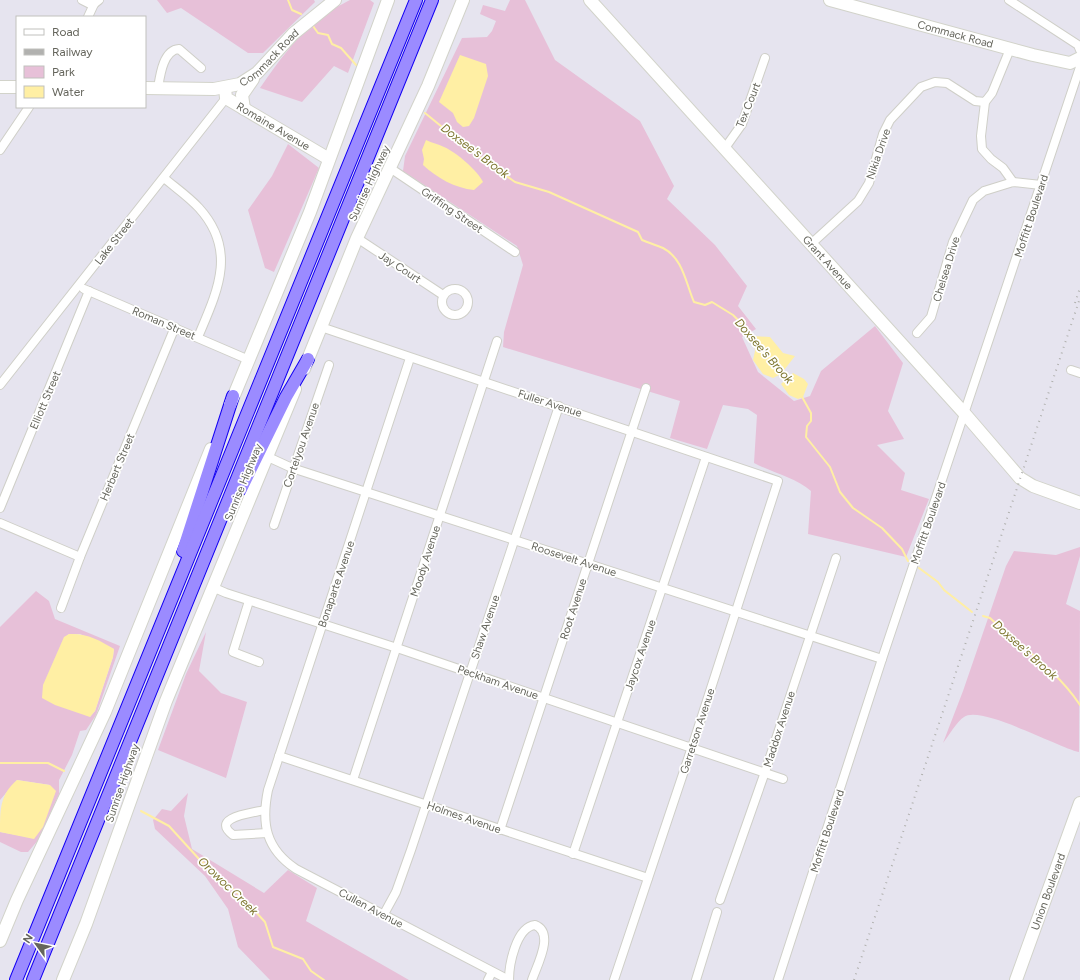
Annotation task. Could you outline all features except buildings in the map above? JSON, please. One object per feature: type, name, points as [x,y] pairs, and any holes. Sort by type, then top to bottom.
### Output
[{"type":"highway","name":"Sunrise Highway","points":[[16,980],[416,0]]},
{"type":"highway","name":"Sunrise Highway","points":[[33,980],[432,0]]},
{"type":"highway","points":[[224,512],[242,488],[286,397],[308,359]]},
{"type":"highway","points":[[168,606],[183,550],[233,396]]},
{"type":"main road","name":"Commack Road","points":[[146,88],[226,93],[257,73],[293,34],[335,0]]},
{"type":"main road","points":[[0,941],[17,900],[101,723],[233,396],[303,230],[388,0]]},
{"type":"main road","name":"Sunrise Highway","points":[[63,980],[88,918],[161,713],[212,587],[268,457],[357,238],[435,69],[463,0]]},
{"type":"main road","name":"Grant Avenue","points":[[590,0],[965,414],[1020,478],[1033,486],[1080,503]]},
{"type":"main road","name":"Commack Road","points":[[830,0],[1010,49],[1070,63],[1080,58]]},
{"type":"main road","points":[[244,109],[242,100],[243,92],[257,73]]},
{"type":"main road","points":[[0,87],[16,87]]},
{"type":"main road","name":"Romaine Avenue","points":[[226,93],[244,109],[329,159]]},
{"type":"main road","name":"Union Boulevard","points":[[1016,980],[1080,803]]},
{"type":"street","points":[[82,0],[90,4],[97,2]]},
{"type":"street","points":[[1009,0],[1078,45],[1080,50]]},
{"type":"street","points":[[89,16],[97,2]]},
{"type":"street","points":[[158,88],[164,65],[170,53],[174,50],[179,49],[201,68]]},
{"type":"street","points":[[1010,49],[992,93],[985,102],[981,136],[982,149],[991,159],[1003,168],[1013,182]]},
{"type":"street","name":"Tex Court","points":[[725,148],[742,124],[765,58]]},
{"type":"street","name":"Moffitt Boulevard","points":[[778,980],[882,659],[1080,67]]},
{"type":"street","name":"Nikia Drive","points":[[811,244],[858,201],[869,183],[883,134],[890,120],[921,87],[935,82],[947,83],[974,101],[985,102]]},
{"type":"street","name":"Lake Street","points":[[0,385],[164,178],[226,93]]},
{"type":"street","points":[[0,150],[28,108]]},
{"type":"street","name":"Griffing Street","points":[[390,168],[515,252]]},
{"type":"street","points":[[164,178],[194,202],[204,214],[215,234],[220,251],[220,280],[198,337]]},
{"type":"street","name":"Chelsea Drive","points":[[917,333],[931,317],[953,242],[973,200],[984,191],[1013,182],[1041,185]]},
{"type":"street","name":"Jay Court","points":[[357,238],[443,295]]},
{"type":"street","name":"Roman Street","points":[[79,286],[249,360]]},
{"type":"street","name":"Elliott Street","points":[[0,508],[89,291]]},
{"type":"street","name":"Herbert Street","points":[[61,608],[80,557],[175,327]]},
{"type":"street","name":"Fuller Avenue","points":[[321,327],[778,481]]},
{"type":"street","name":"Moody Avenue","points":[[353,780],[497,341]]},
{"type":"street","name":"Bonaparte Avenue","points":[[264,810],[268,790],[410,358]]},
{"type":"street","name":"Cortelyou Avenue","points":[[274,525],[292,468],[329,365]]},
{"type":"street","points":[[1071,370],[1080,373]]},
{"type":"street","name":"Root Avenue","points":[[500,830],[646,388]]},
{"type":"street","name":"Shaw Avenue","points":[[384,914],[396,892],[426,805],[469,672],[559,406]]},
{"type":"street","name":"Roosevelt Avenue","points":[[268,457],[292,468],[515,539],[810,637],[882,659]]},
{"type":"street","name":"Jaycox Avenue","points":[[573,854],[706,457]]},
{"type":"street","name":"Garretson Avenue","points":[[614,980],[692,747],[778,481]]},
{"type":"street","points":[[0,523],[80,557]]},
{"type":"street","name":"Maddox Avenue","points":[[720,900],[765,772],[836,558]]},
{"type":"street","name":"Peckham Avenue","points":[[212,587],[249,601],[323,623],[544,697],[783,779]]},
{"type":"street","points":[[249,601],[233,652],[259,662]]},
{"type":"street","name":"Holmes Avenue","points":[[279,756],[648,878]]},
{"type":"street","points":[[264,810],[235,816],[229,819],[226,827],[233,835],[267,833]]},
{"type":"street","name":"Cullen Avenue","points":[[264,810],[267,833],[275,850],[284,861],[384,914],[490,976],[509,980]]},
{"type":"street","points":[[696,980],[717,912]]},
{"type":"street","points":[[509,980],[511,959],[516,946],[526,929],[535,925],[540,927],[544,932],[545,939],[532,980]]},
{"type":"green space","points":[[157,0],[314,0],[315,2],[263,53],[248,53],[181,8],[167,13]]},
{"type":"green space","points":[[350,0],[370,0],[374,3],[348,73],[334,66],[302,102],[260,88],[296,40],[326,14]]},
{"type":"green space","points":[[510,0],[525,0],[555,60],[640,121],[674,186],[667,199],[715,245],[747,286],[738,306],[756,329],[742,337],[758,372],[794,401],[810,396],[821,371],[875,326],[903,363],[888,411],[904,439],[877,445],[905,473],[901,490],[929,499],[906,557],[808,534],[811,491],[805,486],[791,479],[754,463],[757,415],[748,409],[723,405],[707,449],[670,438],[680,401],[503,347],[504,332],[523,265],[517,246],[403,171],[405,156],[462,38],[487,37],[492,31],[496,21],[480,14],[483,5],[505,11]]},
{"type":"green space","points":[[288,144],[319,168],[274,272],[265,268],[248,210],[272,176]]},
{"type":"green space","points":[[1080,547],[1080,556],[1066,604],[1080,611],[1079,752],[1068,749],[1002,721],[973,715],[961,719],[943,743],[963,691],[1006,566],[1014,551],[1056,555]]},
{"type":"green space","points":[[36,591],[49,601],[55,619],[120,646],[96,715],[86,730],[80,731],[72,755],[59,780],[59,794],[39,839],[28,852],[21,852],[0,842],[0,832],[34,838],[50,785],[17,780],[0,800],[0,627]],"holes":[[[69,634],[80,634],[114,649],[113,657],[95,711],[90,717],[63,640]]]},
{"type":"green space","points":[[206,632],[199,671],[221,693],[247,702],[226,778],[158,750],[186,674]]},
{"type":"green space","points":[[188,793],[184,816],[192,849],[264,893],[288,870],[317,888],[306,921],[409,980],[270,980],[238,947],[228,909],[205,876],[155,829],[153,820],[162,809],[171,811]]},
{"type":"water","points":[[460,55],[486,64],[488,76],[474,118],[469,126],[463,127],[457,122],[453,113],[439,102]]},
{"type":"water","points":[[426,140],[449,149],[472,167],[483,182],[474,190],[467,189],[453,185],[434,174],[423,165],[424,159],[422,150]]},
{"type":"water","points":[[745,325],[753,336],[770,337],[783,353],[795,356],[781,374],[773,378],[763,374],[753,360],[755,351],[754,344],[747,338]]},
{"type":"water","points":[[793,373],[804,379],[808,384],[803,397],[798,399],[789,395],[781,384]]},
{"type":"water","points":[[69,634],[87,636],[114,649],[113,657],[95,711],[90,717],[55,705],[42,698],[43,685],[64,637]]},
{"type":"water","points":[[17,780],[50,785],[56,791],[43,827],[34,839],[0,832],[2,803],[7,791]]},
{"type":"waterway","name":"Doxsee's Brook","points":[[288,0],[292,10],[301,14]]},
{"type":"waterway","name":"Doxsee's Brook","points":[[313,26],[318,33],[328,35],[332,44],[341,48],[357,66]]},
{"type":"waterway","name":"Doxsee's Brook","points":[[425,113],[474,153],[515,182],[549,192],[638,232],[642,240],[670,252],[683,272],[694,302],[705,305],[712,302],[733,315],[746,328]]},
{"type":"waterway","name":"Doxsee's Brook","points":[[781,370],[789,378]]},
{"type":"waterway","name":"Doxsee's Brook","points":[[801,395],[811,413],[811,421],[807,426],[806,437],[830,467],[840,492],[853,508],[882,528],[902,549],[908,561]]},
{"type":"waterway","name":"Doxsee's Brook","points":[[919,568],[938,582],[944,590],[972,612]]},
{"type":"waterway","name":"Doxsee's Brook","points":[[983,616],[990,618],[1049,669],[1071,692],[1080,705]]},
{"type":"waterway","name":"Orowoc Creek","points":[[0,763],[48,763],[64,771]]},
{"type":"waterway","name":"Orowoc Creek","points":[[141,811],[169,826],[199,859],[242,897],[265,922],[273,947],[303,959],[311,971],[324,980]]},
{"type":"railway","points":[[1075,303],[1080,288]]},
{"type":"railway","points":[[854,980],[1080,298]]}]
